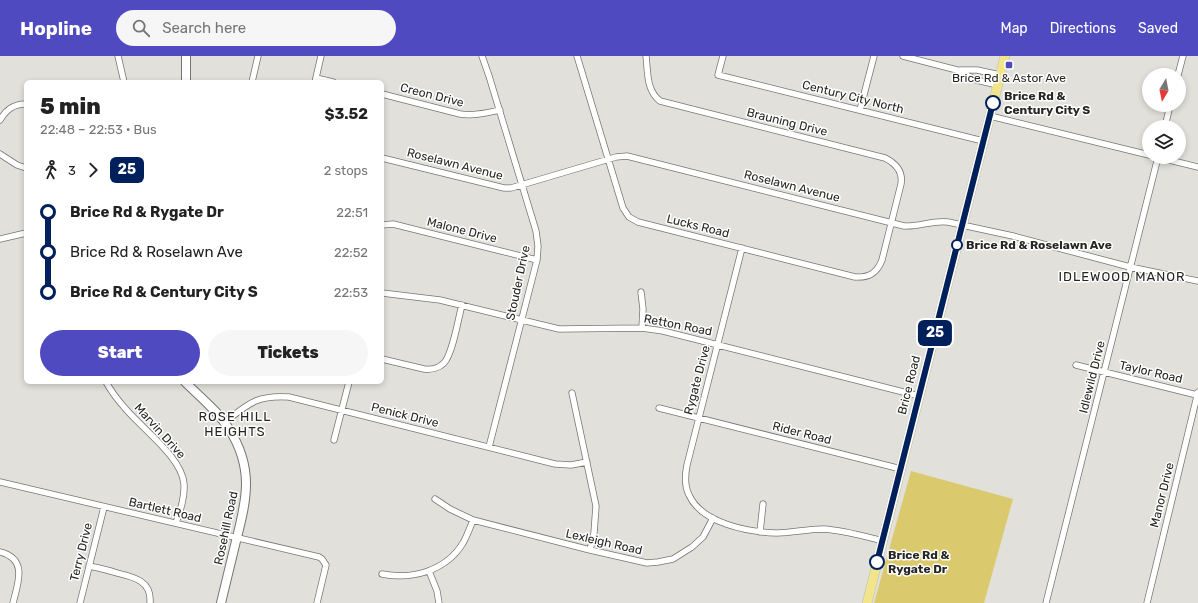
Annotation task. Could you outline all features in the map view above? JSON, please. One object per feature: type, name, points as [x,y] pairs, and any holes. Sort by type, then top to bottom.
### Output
[{"type":"main road","name":"Brice Road","points":[[867,603],[1005,56]]},
{"type":"street","points":[[118,56],[124,80]]},
{"type":"street","points":[[186,56],[186,80]]},
{"type":"street","points":[[252,80],[258,56]]},
{"type":"street","points":[[315,80],[321,56]]},
{"type":"street","name":"Stouder Drive","points":[[482,56],[500,110],[538,238],[537,260],[489,447]]},
{"type":"street","name":"Lucks Road","points":[[577,56],[623,208],[629,217],[638,222],[855,277],[867,276],[874,273],[881,264],[891,223]]},
{"type":"street","name":"Brauning Drive","points":[[646,56],[649,85],[655,97],[660,101],[886,158],[891,161],[899,168],[902,179],[891,223]]},
{"type":"street","name":"Century City North","points":[[723,56],[718,75],[983,141]]},
{"type":"street","points":[[860,110],[874,56]]},
{"type":"street","points":[[903,56],[957,70],[976,80],[998,85]]},
{"type":"street","points":[[1179,68],[1182,56]]},
{"type":"street","points":[[957,70],[977,70],[1000,75]]},
{"type":"street","name":"Creon Drive","points":[[384,95],[470,116],[500,110]]},
{"type":"street","points":[[0,120],[12,106],[24,104]]},
{"type":"street","points":[[990,116],[1142,153]]},
{"type":"street","points":[[0,154],[17,165],[24,167]]},
{"type":"street","name":"Roselawn Avenue","points":[[384,158],[498,187],[508,188],[608,159],[627,156],[891,223],[911,227],[940,221],[962,225],[1013,236],[1130,267],[1198,281]]},
{"type":"street","name":"Idlewild Drive","points":[[1046,603],[1156,164]]},
{"type":"street","points":[[1186,164],[1198,167]]},
{"type":"street","name":"Malone Drive","points":[[384,225],[393,224],[537,260]]},
{"type":"street","points":[[0,239],[24,233]]},
{"type":"street","name":"Rygate Drive","points":[[713,518],[699,508],[689,495],[685,473],[742,248]]},
{"type":"street","points":[[641,292],[643,309],[642,328]]},
{"type":"street","name":"Retton Road","points":[[384,293],[426,297],[562,329],[642,328],[663,331],[919,396]]},
{"type":"street","points":[[384,359],[429,370],[440,366],[448,358],[462,305]]},
{"type":"street","name":"Taylor Road","points":[[1076,365],[1198,394]]},
{"type":"street","name":"Marvin Drive","points":[[107,384],[123,407],[171,456],[181,471],[184,491],[176,523]]},
{"type":"street","name":"Rosehill Road","points":[[187,384],[224,423],[239,448],[246,477],[245,503],[221,603]]},
{"type":"street","points":[[334,440],[348,384]]},
{"type":"street","points":[[572,394],[596,506],[594,533],[590,550]]},
{"type":"street","name":"Manor Drive","points":[[1147,603],[1198,394]]},
{"type":"street","name":"Penick Drive","points":[[224,423],[248,404],[267,396],[289,397],[559,464],[571,465],[587,462]]},
{"type":"street","name":"Rider Road","points":[[659,408],[901,469]]},
{"type":"street","name":"Bartlett Road","points":[[0,482],[319,557],[325,561],[326,568],[317,603]]},
{"type":"street","name":"Lexleigh Road","points":[[435,499],[450,509],[473,520],[590,550],[648,563],[680,556],[692,548],[703,537],[713,518]]},
{"type":"street","points":[[760,532],[763,504]]},
{"type":"street","name":"Terry Drive","points":[[80,603],[104,507]]},
{"type":"street","points":[[713,518],[733,527],[760,532],[777,533],[822,529],[846,532],[883,541]]},
{"type":"street","points":[[382,574],[391,576],[406,576],[429,571],[444,562],[458,550],[473,520]]},
{"type":"street","points":[[0,552],[10,555],[18,565],[20,575],[13,603]]},
{"type":"street","points":[[89,566],[139,580],[147,588],[150,594],[150,603]]},
{"type":"street","points":[[429,571],[438,591],[439,603]]},
{"type":"shaded area","points":[[911,471],[1013,499],[984,603],[874,603]]},
{"type":"bus line","name":"25","points":[[877,562],[993,103]]},
{"type":"place","name":"Brice Rd & Astor Ave","points":[[1009,65]]},
{"type":"place","name":"Brice Rd & Century City S","points":[[993,103]]},
{"type":"place","name":"Brice Rd & Roselawn Ave","points":[[957,245]]},
{"type":"place","name":"Brice Rd & Rygate Dr","points":[[877,562]]},
{"type":"district","name":"IDLEWOOD MANOR","points":[[1122,276]]},
{"type":"district","name":"ROSE HILL HEIGHTS","points":[[235,424]]}]
